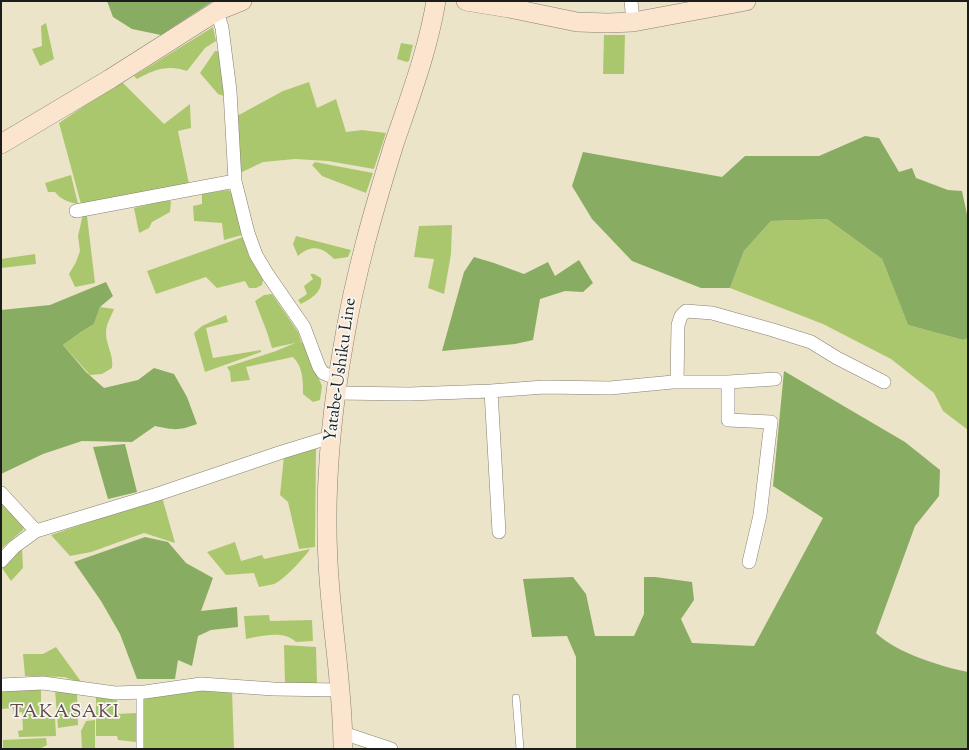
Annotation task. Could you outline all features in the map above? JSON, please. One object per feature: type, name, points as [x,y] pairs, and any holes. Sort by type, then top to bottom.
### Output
[{"type":"main road","points":[[1,144],[110,79],[217,11],[242,1]]},
{"type":"main road","name":"Yatabe-Ushiku Line","points":[[343,741],[340,690],[328,560],[328,503],[331,437],[337,386],[357,274],[392,151],[421,61],[431,26],[436,1]]},
{"type":"main road","points":[[466,1],[577,22],[608,23],[633,22],[746,1]]},
{"type":"street","points":[[631,1],[633,22]]},
{"type":"street","points":[[217,11],[222,28],[230,91],[235,181],[248,233],[256,254],[280,294],[304,327],[319,367],[323,373],[337,386],[409,394],[544,388],[610,388],[678,382],[728,382],[775,379]]},
{"type":"street","points":[[76,211],[235,181]]},
{"type":"street","points":[[678,382],[678,325],[680,316],[686,311],[712,313],[811,342],[837,358],[884,382]]},
{"type":"street","points":[[728,382],[728,420],[771,422],[760,516],[749,562]]},
{"type":"street","points":[[491,391],[499,532]]},
{"type":"street","points":[[1,561],[14,547],[36,531],[158,494],[331,437]]},
{"type":"street","points":[[1,493],[36,531]]},
{"type":"street","points":[[1,685],[43,683],[114,693],[140,692],[200,684],[274,689],[340,690]]},
{"type":"street","points":[[343,741],[391,749]]},
{"type":"lane","points":[[140,692],[140,749]]},
{"type":"lane","points":[[516,698],[520,749]]},
{"type":"green space","points":[[107,1],[213,1],[161,35],[132,29],[113,17]]},
{"type":"green space","points":[[46,23],[54,59],[40,66],[32,49],[42,46],[41,26]]},
{"type":"green space","points":[[213,27],[216,41],[205,48],[187,71],[167,68],[149,73],[137,79],[134,76]]},
{"type":"green space","points":[[604,35],[625,35],[624,74],[603,74]]},
{"type":"green space","points":[[401,43],[413,45],[409,61],[407,62],[397,59]]},
{"type":"green space","points":[[215,51],[219,51],[224,96],[218,94],[200,73]]},
{"type":"green space","points":[[121,81],[164,124],[190,104],[191,128],[178,131],[189,184],[81,204],[59,123]]},
{"type":"green space","points":[[309,82],[317,108],[336,99],[346,132],[362,130],[386,133],[374,169],[328,161],[295,159],[263,162],[240,173],[237,116],[283,91]]},
{"type":"green space","points":[[865,136],[879,138],[899,172],[912,168],[916,178],[948,190],[962,191],[968,219],[968,338],[963,340],[908,325],[882,259],[827,219],[771,221],[744,251],[730,288],[701,288],[632,261],[592,219],[572,186],[583,152],[722,177],[745,156],[819,156]]},
{"type":"green space","points":[[315,162],[373,173],[366,193],[322,176],[312,165]]},
{"type":"green space","points":[[71,175],[78,204],[63,199],[55,192],[48,192],[45,183]]},
{"type":"green space","points":[[228,190],[231,192],[242,235],[224,240],[222,223],[194,221],[193,206],[202,204],[202,194]]},
{"type":"green space","points":[[168,200],[171,202],[170,212],[152,222],[149,228],[139,233],[134,208]]},
{"type":"green space","points":[[83,214],[87,216],[95,283],[75,287],[69,274],[80,251],[78,236]]},
{"type":"green space","points":[[827,219],[882,259],[908,325],[963,340],[968,338],[968,430],[943,411],[934,393],[891,359],[823,324],[730,288],[744,251],[771,221]]},
{"type":"green space","points":[[452,225],[451,254],[444,294],[428,288],[434,259],[414,257],[419,226]]},
{"type":"green space","points":[[296,236],[351,250],[348,257],[334,259],[317,248],[303,252],[298,256],[293,244]]},
{"type":"green space","points":[[243,237],[249,256],[263,280],[262,285],[256,288],[249,288],[245,281],[217,288],[206,277],[156,294],[147,271]]},
{"type":"green space","points":[[35,254],[36,264],[1,268],[1,259]]},
{"type":"green space","points":[[474,257],[524,274],[548,262],[555,276],[579,260],[593,283],[583,292],[565,291],[540,299],[533,340],[515,344],[442,351],[464,272]]},
{"type":"green space","points":[[310,274],[314,274],[321,278],[320,287],[313,297],[301,304],[298,300],[307,294],[304,286],[313,279]]},
{"type":"green space","points":[[106,282],[113,296],[100,307],[94,324],[63,345],[86,372],[104,388],[138,380],[154,368],[174,374],[187,397],[197,424],[176,429],[155,426],[132,442],[82,441],[43,454],[1,474],[1,310],[50,305]]},
{"type":"green space","points":[[272,294],[298,332],[300,341],[303,343],[322,386],[320,400],[313,402],[303,394],[301,369],[293,357],[246,367],[250,380],[231,382],[230,372],[227,367],[276,351],[295,343],[272,348],[255,301],[264,295]]},
{"type":"green space","points":[[100,307],[114,309],[106,330],[107,342],[112,359],[112,368],[102,374],[90,375],[63,345],[94,324]]},
{"type":"green space","points":[[226,315],[228,322],[206,328],[213,358],[261,350],[261,352],[205,372],[194,333],[202,326]]},
{"type":"green space","points":[[784,371],[905,442],[940,470],[939,496],[915,526],[876,633],[895,647],[907,653],[944,666],[968,672],[968,749],[576,749],[576,657],[567,636],[532,637],[523,579],[573,577],[586,594],[595,636],[634,636],[644,614],[644,577],[692,582],[694,600],[681,619],[692,643],[754,646],[823,518],[773,486]]},
{"type":"green space","points":[[125,444],[137,492],[108,499],[93,447]]},
{"type":"green space","points":[[314,445],[316,449],[315,547],[299,549],[288,502],[280,495],[284,456]]},
{"type":"green space","points":[[1,496],[25,524],[23,530],[1,549]]},
{"type":"green space","points":[[162,497],[175,543],[144,533],[91,552],[70,556],[51,535]]},
{"type":"green space","points":[[145,537],[168,542],[186,563],[213,578],[201,611],[237,607],[238,627],[211,630],[198,636],[192,666],[178,660],[175,679],[137,679],[120,634],[101,601],[74,562]]},
{"type":"green space","points":[[235,542],[241,561],[262,555],[264,559],[310,549],[294,568],[278,582],[259,587],[254,573],[226,575],[207,552]]},
{"type":"green space","points":[[22,549],[23,568],[11,581],[2,568],[9,558]]},
{"type":"green space","points":[[269,615],[270,621],[312,620],[313,641],[296,642],[291,638],[279,635],[265,635],[246,639],[244,616]]},
{"type":"green space","points":[[284,645],[316,647],[317,684],[285,683]]},
{"type":"green space","points":[[56,647],[82,683],[64,677],[25,676],[23,654],[43,654]]},
{"type":"green space","points":[[195,687],[232,690],[234,749],[144,749],[143,696]]},
{"type":"green space","points":[[41,689],[41,717],[55,717],[56,736],[19,737],[18,731],[23,730],[22,712],[14,713],[13,708],[1,709],[1,691]]},
{"type":"green space","points":[[55,690],[77,693],[78,725],[58,728]]},
{"type":"green space","points":[[96,696],[117,698],[117,714],[136,713],[136,742],[118,740],[117,736],[96,736]]},
{"type":"green space","points":[[95,720],[95,749],[82,749],[81,731],[86,721]]},
{"type":"green space","points":[[46,738],[47,745],[39,749],[3,749],[3,740]]},
{"type":"district","name":"TAKASAKI","points":[[65,714]]}]
